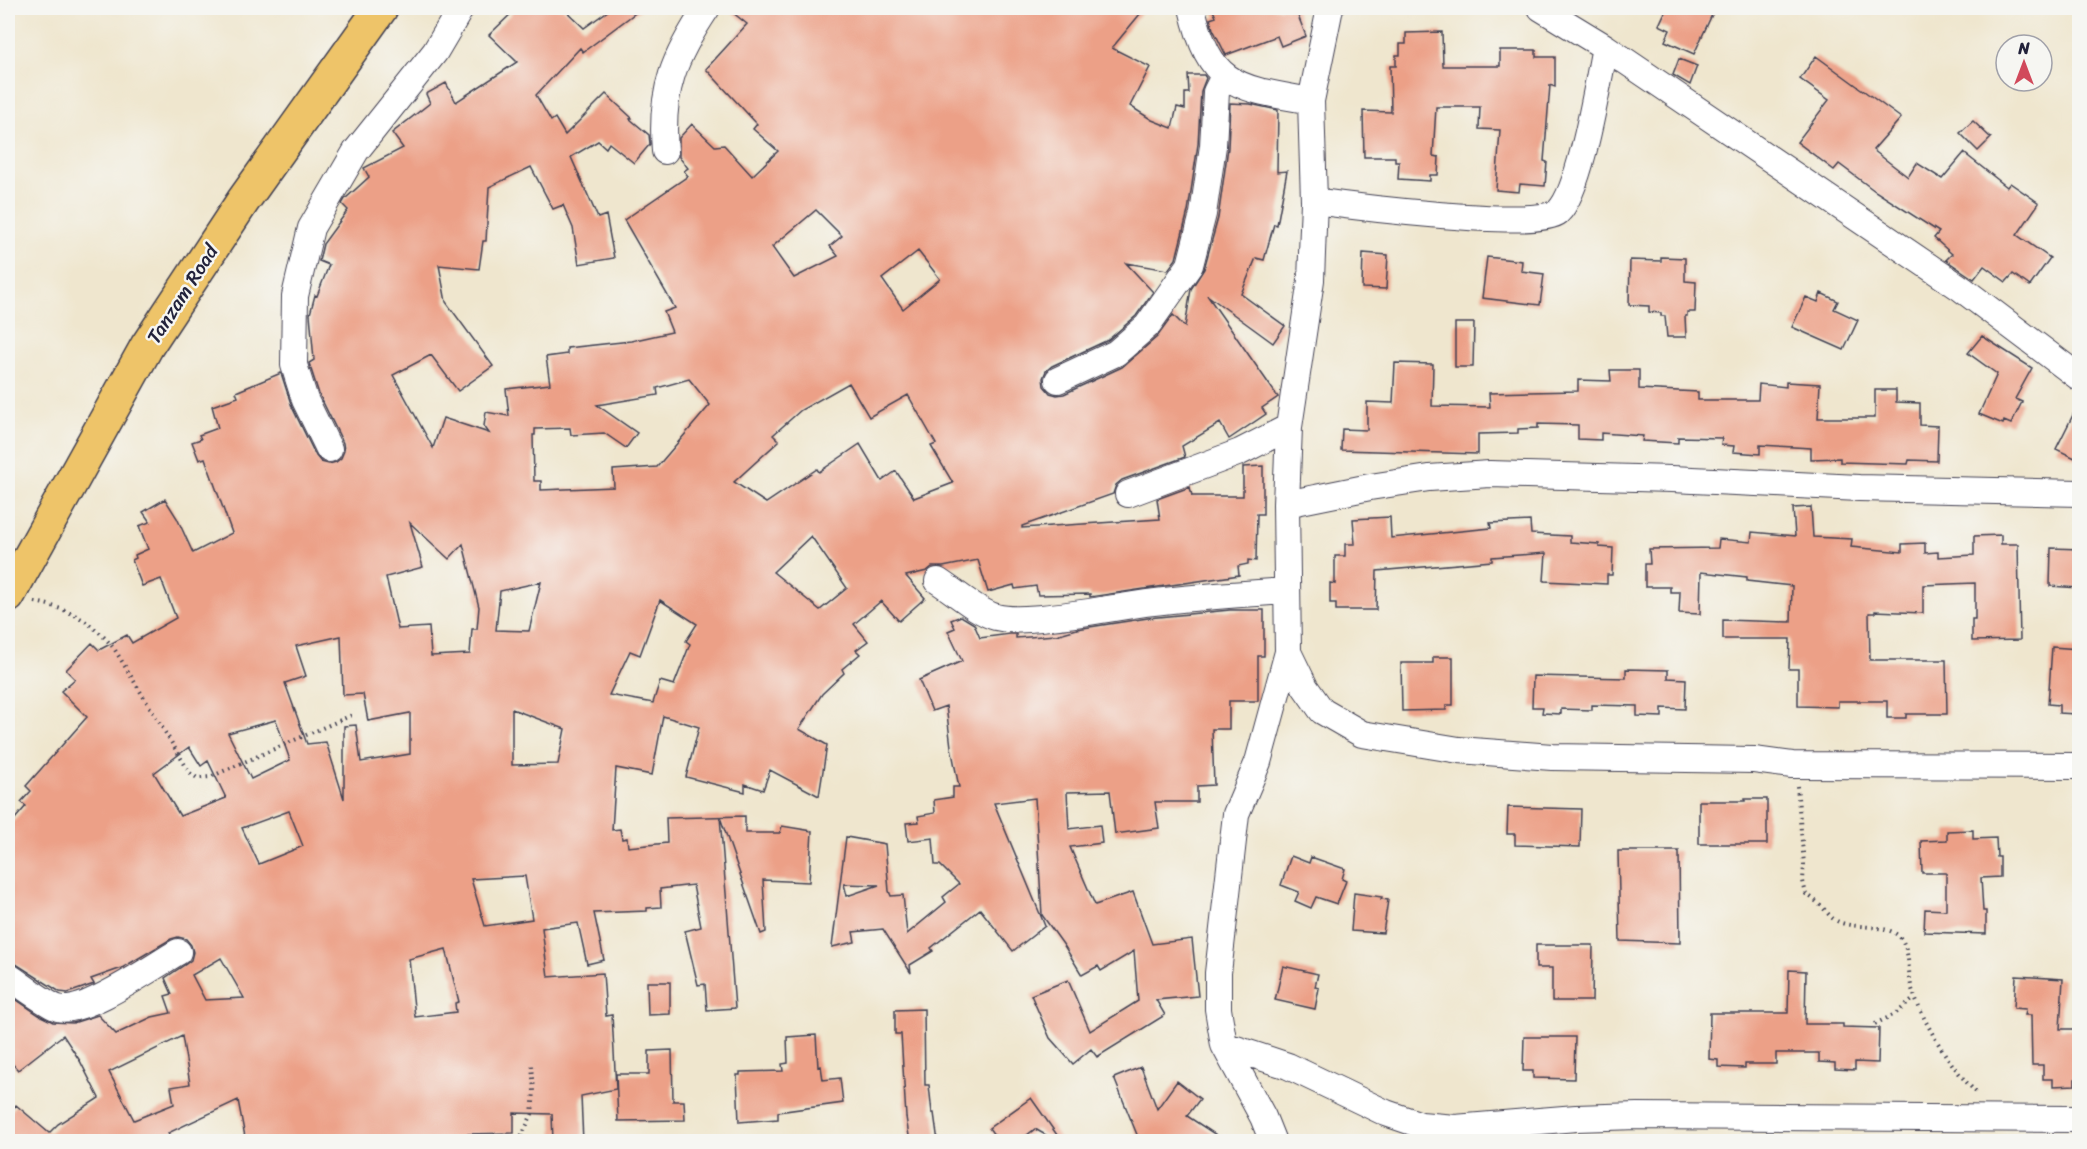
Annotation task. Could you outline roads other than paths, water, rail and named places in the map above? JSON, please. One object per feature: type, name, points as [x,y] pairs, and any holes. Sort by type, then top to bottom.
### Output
[{"type":"highway","name":"Tanzam Road","points":[[17,599],[147,346],[243,201],[381,8]]},
{"type":"street","points":[[329,449],[305,400],[294,365],[295,296],[311,228],[357,151],[435,52],[461,8]]},
{"type":"street","points":[[665,151],[663,129],[665,103],[674,64],[707,8]]},
{"type":"street","points":[[1192,8],[1202,40],[1214,66],[1224,76],[1244,86],[1264,92],[1311,100]]},
{"type":"street","points":[[1273,1142],[1263,1117],[1224,1045],[1218,1009],[1218,973],[1236,814],[1257,762],[1288,652],[1286,504],[1289,427],[1311,280],[1314,201],[1311,100],[1330,8]]},
{"type":"street","points":[[1541,8],[1605,47],[1962,289],[2079,378]]},
{"type":"street","points":[[1314,201],[1391,211],[1510,219],[1537,219],[1557,214],[1569,199],[1577,175],[1605,47]]},
{"type":"street","points":[[1058,380],[1116,352],[1147,326],[1190,265],[1203,214],[1213,146],[1216,92],[1224,76]]},
{"type":"street","points":[[1128,494],[1240,452],[1289,427]]},
{"type":"street","points":[[1286,504],[1429,478],[1490,474],[1672,479],[1859,488],[2079,493]]},
{"type":"street","points":[[938,581],[995,617],[1019,619],[1068,616],[1146,603],[1231,594],[1287,591]]},
{"type":"street","points":[[1288,652],[1305,687],[1322,711],[1362,734],[1460,750],[1552,757],[1754,760],[1792,765],[2079,766]]},
{"type":"street","points":[[8,976],[59,1009],[75,1007],[105,996],[178,952]]},
{"type":"street","points":[[1224,1045],[1288,1066],[1386,1113],[1421,1125],[1455,1128],[1637,1116],[2079,1119]]}]
